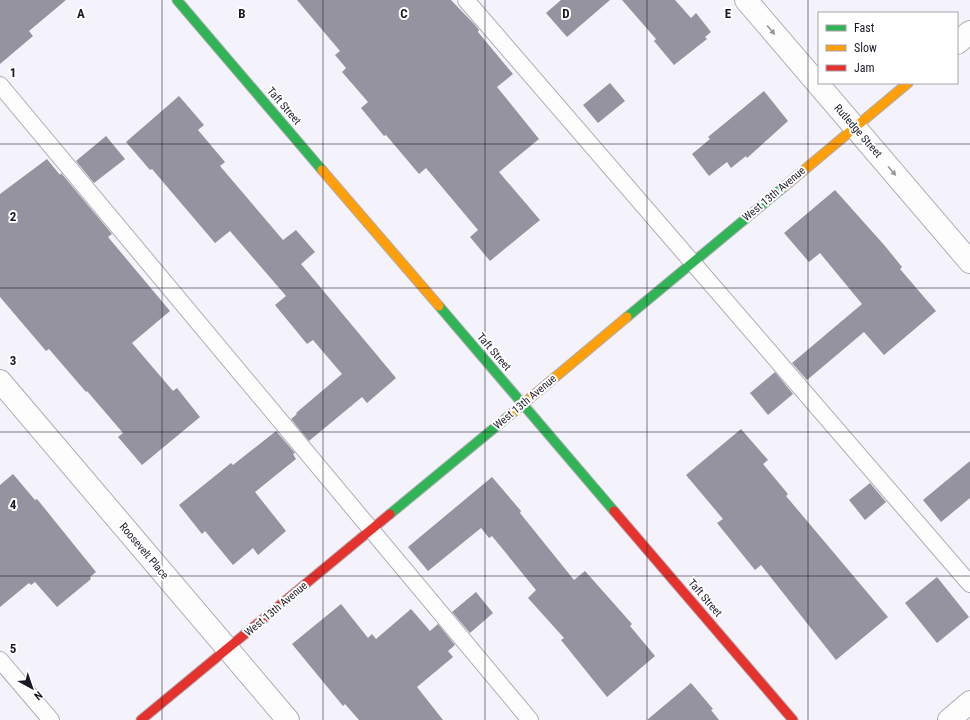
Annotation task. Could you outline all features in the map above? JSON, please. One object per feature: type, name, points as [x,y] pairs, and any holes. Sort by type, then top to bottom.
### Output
[{"type":"street","name":"Taft Street","points":[[177,0],[793,720]]},
{"type":"street","name":"Rutledge Street","points":[[746,0],[970,262]]},
{"type":"street","points":[[958,42],[970,32]]},
{"type":"street","name":"West 13th Avenue","points":[[141,720],[228,650],[907,84]]},
{"type":"street","name":"Roosevelt Place","points":[[0,382],[288,720]]},
{"type":"street","points":[[949,720],[970,702]]},
{"type":"lane","points":[[466,0],[970,584]]},
{"type":"lane","points":[[0,85],[530,720]]},
{"type":"lane","points":[[0,660],[51,720]]},
{"type":"building","points":[[0,0],[66,0],[29,31],[33,36],[0,64]]},
{"type":"building","points":[[297,0],[451,0],[475,25],[479,30],[478,32],[513,74],[497,87],[539,139],[499,172],[540,220],[490,261],[470,237],[478,230],[426,168],[419,174],[386,135],[384,136],[361,108],[368,102],[342,72],[346,68],[335,55],[340,51]]},
{"type":"building","points":[[561,0],[610,0],[567,37],[546,13]]},
{"type":"building","points":[[622,0],[675,0],[691,18],[696,13],[711,32],[705,37],[707,39],[674,65],[654,41],[656,39]]},
{"type":"building","points":[[610,83],[625,101],[598,123],[583,105]]},
{"type":"building","points":[[764,91],[788,121],[747,158],[746,156],[731,168],[727,162],[709,176],[692,154],[710,139],[708,137]]},
{"type":"building","points":[[179,96],[204,125],[198,130],[225,162],[220,166],[283,240],[296,230],[315,252],[301,264],[396,378],[367,403],[362,397],[309,441],[291,419],[342,374],[313,340],[307,344],[275,305],[286,296],[230,231],[215,243],[152,169],[150,170],[126,142]]},
{"type":"building","points":[[106,136],[125,159],[94,183],[76,161]]},
{"type":"building","points":[[47,159],[60,175],[61,173],[112,234],[108,237],[170,311],[132,343],[173,391],[177,388],[200,417],[142,465],[118,437],[123,433],[49,349],[46,351],[0,297],[0,194]]},
{"type":"building","points":[[835,190],[885,246],[902,267],[900,269],[936,311],[884,355],[864,332],[807,380],[792,363],[862,304],[820,253],[809,262],[784,233]]},
{"type":"building","points":[[775,372],[793,394],[768,415],[750,393]]},
{"type":"building","points":[[741,429],[768,460],[763,464],[788,494],[786,496],[888,617],[836,660],[761,565],[755,570],[717,523],[723,519],[686,475]]},
{"type":"building","points":[[276,431],[295,453],[293,454],[296,459],[255,492],[286,531],[258,555],[253,548],[233,565],[205,531],[202,534],[179,505],[231,463],[233,465]]},
{"type":"building","points":[[970,461],[970,498],[941,522],[923,500]]},
{"type":"building","points":[[13,474],[35,500],[37,499],[96,572],[90,577],[91,579],[57,607],[35,582],[31,585],[29,583],[0,607],[0,485]]},
{"type":"building","points":[[492,477],[521,511],[520,513],[574,580],[585,571],[632,624],[630,626],[655,656],[607,697],[561,640],[564,638],[528,598],[536,590],[492,536],[489,538],[481,528],[428,571],[408,547]]},
{"type":"building","points":[[870,483],[886,502],[865,520],[849,500]]},
{"type":"building","points":[[937,577],[969,617],[937,643],[905,603]]},
{"type":"building","points":[[476,592],[493,613],[470,633],[452,612]]},
{"type":"building","points":[[341,604],[368,638],[372,634],[376,639],[411,609],[430,631],[438,624],[455,645],[448,651],[453,657],[417,687],[443,720],[359,720],[345,704],[343,706],[292,644]]},
{"type":"building","points":[[691,683],[713,709],[711,710],[719,720],[647,720]]},
{"type":"traffic: fast","points":[[177,0],[322,170]]},
{"type":"traffic: fast","points":[[627,317],[785,186]]},
{"type":"traffic: fast","points":[[439,306],[614,511]]},
{"type":"traffic: fast","points":[[390,514],[510,415]]},
{"type":"traffic: slow","points":[[785,186],[907,84]]},
{"type":"traffic: slow","points":[[322,170],[439,306]]},
{"type":"traffic: slow","points":[[510,415],[627,317]]},
{"type":"traffic: jam","points":[[614,511],[793,720]]},
{"type":"traffic: jam","points":[[141,720],[390,514]]}]
